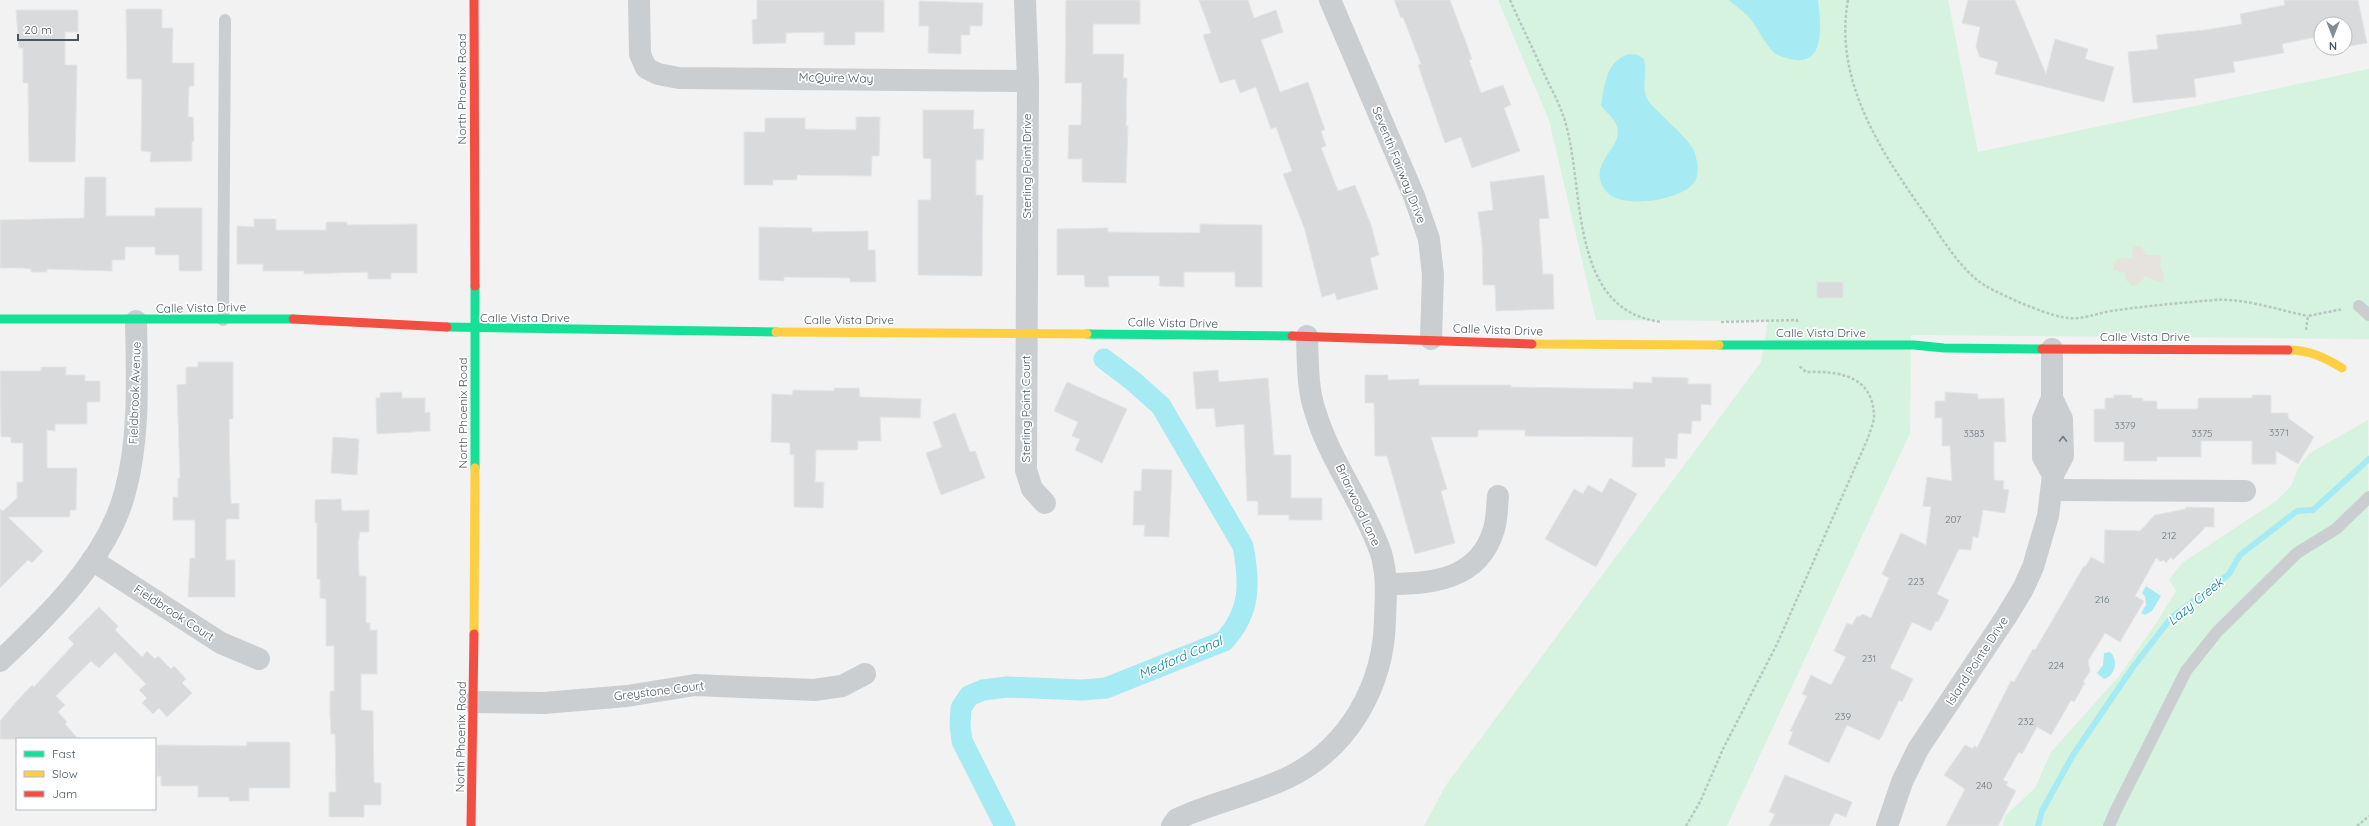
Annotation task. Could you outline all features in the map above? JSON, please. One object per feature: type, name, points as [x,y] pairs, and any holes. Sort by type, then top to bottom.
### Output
[{"type":"street","name":"North Phoenix Road","points":[[471,826],[475,329],[474,0]]},
{"type":"street","name":"McQuire Way","points":[[639,0],[640,54],[646,68],[658,74],[679,78],[1028,81]]},
{"type":"street","name":"Sterling Point Drive","points":[[1025,0],[1028,81],[1026,333]]},
{"type":"street","name":"Seventh Fairway Drive","points":[[1330,0],[1414,196],[1429,239],[1433,275],[1431,339]]},
{"type":"street","name":"Calle Vista Drive","points":[[0,319],[223,320],[288,318],[475,329],[1307,336],[1431,339],[1523,344],[1798,344],[2052,349],[2303,350],[2326,357],[2342,368]]},
{"type":"street","name":"Fieldbrook Avenue","points":[[0,661],[44,619],[92,560],[111,529],[125,494],[131,466],[137,399],[136,320]]},
{"type":"street","name":"Sterling Point Court","points":[[1026,333],[1026,470],[1032,489],[1045,503]]},
{"type":"street","name":"Briarwood Lane","points":[[1172,826],[1177,819],[1190,813],[1287,778],[1330,749],[1346,732],[1362,711],[1379,664],[1385,633],[1386,584],[1379,546],[1315,411],[1309,384],[1307,336]]},
{"type":"street","points":[[2052,349],[2052,398],[2044,419],[2044,457],[2052,483],[2245,491]]},
{"type":"street","name":"Island Pointe Drive","points":[[1888,826],[1902,782],[1918,749],[2023,589],[2042,542],[2052,483]]},
{"type":"street","points":[[1386,584],[1420,584],[1447,579],[1469,567],[1487,546],[1495,529],[1498,496]]},
{"type":"street","name":"Fieldbrook Court","points":[[92,560],[221,643],[259,658]]},
{"type":"street","name":"Greystone Court","points":[[473,702],[544,703],[628,696],[695,684],[814,690],[842,686],[865,674]]},
{"type":"lane","points":[[223,320],[225,20]]},
{"type":"lane","points":[[2359,306],[2369,316]]},
{"type":"lane","points":[[2109,826],[2182,678],[2217,632],[2297,553],[2336,529],[2369,497]]},
{"type":"path","points":[[1510,0],[1564,118],[1574,159],[1581,228],[1585,246],[1596,273],[1612,296],[1632,313],[1649,320],[1665,322]]},
{"type":"path","points":[[1848,0],[1845,18],[1845,44],[1854,85],[1872,134],[1892,168],[1962,266],[1979,281],[1995,292],[2062,318],[2083,318],[2110,311],[2216,300],[2251,304],[2308,316],[2359,306]]},
{"type":"path","points":[[2303,350],[2308,316]]},
{"type":"path","points":[[1686,826],[1700,802],[1723,749],[1777,644],[1812,569],[1868,438],[1874,417],[1869,396],[1854,378],[1832,371],[1806,372],[1798,366],[1797,320],[1719,322]]},
{"type":"path","points":[[2356,826],[2369,816]]},
{"type":"green space","points":[[1498,0],[1948,0],[1978,152],[2369,69],[2369,339],[1911,335],[1910,433],[1727,826],[1424,826],[1446,785],[1761,362],[1768,321],[1596,320],[1549,120]]},
{"type":"green space","points":[[2368,420],[2369,826],[2003,826],[2005,816],[2035,788],[2051,752],[2120,675],[2155,625],[2176,591],[2169,580],[2182,563],[2276,501],[2291,486],[2299,466],[2310,453]]},
{"type":"sand","points":[[2141,246],[2146,255],[2161,255],[2160,266],[2164,275],[2162,282],[2155,281],[2145,276],[2139,284],[2132,286],[2126,280],[2125,273],[2114,270],[2113,262],[2123,258],[2133,258],[2132,250],[2134,247]]},
{"type":"water","points":[[1729,0],[1818,0],[1820,28],[1817,47],[1813,55],[1806,59],[1796,60],[1776,54],[1769,47],[1748,16]]},
{"type":"water","points":[[1629,54],[1638,55],[1644,59],[1646,97],[1649,102],[1690,144],[1696,156],[1698,169],[1697,178],[1688,188],[1678,194],[1651,201],[1624,200],[1613,197],[1606,191],[1601,181],[1600,172],[1602,164],[1618,135],[1616,124],[1601,105],[1604,89],[1608,74],[1615,62],[1621,57]]},
{"type":"water","points":[[2146,586],[2161,596],[2152,611],[2145,615],[2141,613],[2146,605],[2145,596],[2142,593]]},
{"type":"water","points":[[2110,652],[2113,655],[2115,663],[2111,675],[2104,679],[2097,673],[2103,665],[2104,653]]},
{"type":"building","points":[[757,0],[884,0],[884,32],[855,32],[855,45],[824,45],[824,32],[786,33],[786,43],[753,44],[752,20],[757,19]]},
{"type":"building","points":[[1066,0],[1140,0],[1140,24],[1093,24],[1093,54],[1124,54],[1123,78],[1127,78],[1126,126],[1128,126],[1126,183],[1082,182],[1082,159],[1068,159],[1069,125],[1081,125],[1082,83],[1065,83]]},
{"type":"building","points":[[1199,0],[1248,0],[1254,18],[1276,10],[1283,32],[1261,40],[1280,92],[1308,82],[1325,130],[1321,131],[1326,146],[1321,148],[1338,191],[1355,185],[1371,225],[1379,255],[1370,258],[1378,289],[1337,300],[1335,293],[1322,297],[1304,227],[1283,174],[1292,171],[1276,127],[1271,129],[1256,87],[1240,93],[1235,79],[1220,83],[1203,35],[1211,33]]},
{"type":"building","points":[[1394,0],[1450,0],[1472,59],[1469,60],[1481,93],[1503,85],[1511,105],[1504,108],[1520,151],[1472,168],[1461,137],[1445,143],[1418,65],[1421,64],[1403,17],[1401,18]]},
{"type":"building","points":[[1968,0],[2015,0],[2046,74],[2055,39],[2088,49],[2085,59],[2114,67],[2104,102],[1995,74],[1998,62],[1980,57],[1976,47],[1980,27],[1962,23]]},
{"type":"building","points":[[2284,0],[2358,0],[2367,43],[2353,46],[2353,16],[2313,16],[2313,38],[2282,44],[2284,53],[2233,62],[2235,72],[2194,79],[2196,97],[2133,103],[2128,52],[2158,49],[2156,35],[2205,30],[2242,24],[2240,14],[2285,5]]},
{"type":"building","points":[[919,1],[983,3],[982,26],[970,26],[970,35],[961,35],[961,54],[928,53],[929,26],[919,26]]},
{"type":"building","points":[[126,9],[162,9],[162,28],[173,28],[172,63],[194,63],[194,86],[189,86],[188,117],[193,117],[194,141],[192,141],[192,161],[150,162],[151,152],[141,151],[142,79],[127,79]]},
{"type":"building","points":[[16,10],[78,10],[78,32],[65,32],[65,65],[77,65],[75,162],[29,162],[28,83],[23,83],[23,48],[19,48]]},
{"type":"building","points":[[923,110],[974,110],[973,129],[984,129],[983,160],[976,160],[976,195],[983,195],[982,276],[918,275],[918,200],[931,200],[931,159],[923,158]]},
{"type":"building","points":[[856,117],[880,117],[879,156],[872,156],[871,176],[797,175],[797,180],[773,180],[773,185],[744,185],[744,132],[765,132],[765,118],[805,118],[805,129],[856,130]]},
{"type":"building","points":[[1544,175],[1549,218],[1539,219],[1543,274],[1553,274],[1554,309],[1496,311],[1495,285],[1483,285],[1482,243],[1478,212],[1493,210],[1490,182]]},
{"type":"building","points":[[85,177],[106,177],[106,216],[155,216],[155,208],[202,208],[202,271],[179,271],[179,255],[155,255],[155,247],[125,247],[125,260],[112,260],[112,271],[47,269],[47,272],[31,272],[31,269],[0,268],[0,220],[84,218]]},
{"type":"building","points":[[254,219],[276,219],[276,230],[326,230],[326,222],[347,222],[347,225],[417,224],[417,273],[391,273],[391,279],[368,279],[368,272],[304,274],[304,271],[263,271],[263,264],[237,264],[237,226],[254,227]]},
{"type":"building","points":[[1200,224],[1262,225],[1262,287],[1235,287],[1235,272],[1184,272],[1184,287],[1159,286],[1160,276],[1108,276],[1109,287],[1085,287],[1084,275],[1057,275],[1057,229],[1108,228],[1108,232],[1200,233]]},
{"type":"building","points":[[759,227],[812,228],[812,232],[868,231],[868,250],[875,250],[876,282],[850,282],[850,278],[784,277],[784,281],[759,280]]},
{"type":"building","points":[[1817,282],[1843,282],[1843,298],[1817,298]]},
{"type":"building","points":[[198,362],[233,362],[233,419],[229,419],[230,478],[231,504],[239,503],[239,519],[226,519],[226,560],[235,560],[235,597],[188,597],[190,558],[195,558],[195,520],[173,520],[173,497],[178,497],[178,478],[180,478],[177,385],[186,384],[186,367],[198,367]]},
{"type":"building","points":[[41,367],[66,367],[66,375],[85,375],[85,381],[100,381],[100,402],[87,402],[87,424],[55,424],[55,431],[47,430],[47,468],[77,468],[76,510],[70,510],[70,517],[8,517],[43,551],[32,563],[28,560],[0,588],[0,509],[3,511],[17,498],[17,482],[23,482],[23,443],[11,443],[11,437],[1,437],[0,371],[41,371]]},
{"type":"building","points":[[1218,370],[1219,382],[1268,378],[1274,455],[1291,455],[1291,498],[1322,498],[1322,520],[1289,520],[1289,515],[1258,515],[1258,501],[1247,501],[1244,424],[1216,427],[1214,408],[1196,409],[1193,372]]},
{"type":"building","points":[[1365,375],[1388,375],[1388,380],[1419,379],[1419,385],[1511,385],[1511,387],[1633,389],[1633,382],[1652,383],[1652,377],[1688,378],[1688,384],[1711,384],[1711,405],[1701,404],[1701,421],[1692,421],[1691,434],[1678,433],[1677,459],[1665,458],[1665,467],[1632,467],[1633,437],[1525,436],[1525,430],[1478,430],[1478,437],[1431,437],[1447,489],[1441,491],[1455,543],[1415,554],[1387,456],[1375,456],[1374,403],[1365,403]]},
{"type":"building","points":[[1067,382],[1127,409],[1102,463],[1075,450],[1080,439],[1072,436],[1078,422],[1054,411]]},
{"type":"building","points":[[834,388],[859,388],[860,397],[921,399],[920,418],[880,417],[881,441],[858,441],[858,450],[816,450],[815,482],[824,482],[823,508],[794,507],[794,455],[790,455],[790,443],[771,442],[772,394],[792,395],[793,390],[834,391]]},
{"type":"building","points":[[402,392],[402,398],[425,398],[425,413],[430,412],[430,431],[377,434],[376,398],[380,398],[380,393]]},
{"type":"building","points":[[1945,392],[1978,394],[1978,399],[2004,398],[2006,442],[1994,442],[1994,480],[2004,481],[2003,489],[2009,490],[2005,513],[1983,510],[1978,538],[1973,536],[1971,550],[1959,549],[1937,594],[1949,600],[1938,622],[1936,621],[1931,631],[1912,622],[1890,668],[1913,679],[1902,702],[1899,700],[1882,736],[1879,740],[1847,725],[1829,763],[1788,744],[1793,732],[1790,731],[1807,696],[1802,694],[1811,675],[1831,685],[1846,657],[1834,651],[1847,623],[1852,625],[1857,616],[1860,617],[1862,614],[1871,618],[1889,578],[1882,574],[1901,533],[1926,545],[1931,507],[1923,506],[1927,477],[1952,481],[1950,446],[1942,446],[1942,418],[1935,418],[1935,401],[1945,401]]},
{"type":"building","points":[[2114,395],[2132,395],[2132,398],[2143,398],[2143,401],[2157,401],[2157,409],[2198,409],[2198,398],[2252,398],[2252,395],[2271,395],[2271,413],[2288,413],[2288,418],[2314,437],[2298,464],[2276,451],[2276,464],[2252,464],[2252,441],[2201,441],[2201,457],[2157,457],[2157,461],[2124,461],[2124,442],[2094,442],[2094,409],[2105,409],[2105,398],[2114,398]]},
{"type":"building","points":[[955,413],[970,452],[975,451],[985,478],[941,495],[926,453],[942,447],[933,422]]},
{"type":"building","points":[[333,437],[359,439],[357,475],[331,473]]},
{"type":"building","points":[[1142,469],[1172,470],[1169,537],[1144,536],[1145,525],[1133,525],[1134,491],[1141,491]]},
{"type":"building","points":[[1610,478],[1637,494],[1596,567],[1545,539],[1574,489],[1583,494],[1588,485],[1602,493]]},
{"type":"building","points":[[341,499],[342,511],[369,510],[369,532],[360,532],[358,543],[359,576],[366,576],[366,623],[370,623],[370,630],[377,630],[377,674],[361,674],[361,710],[373,711],[374,783],[381,783],[381,805],[364,805],[364,817],[329,817],[329,792],[336,792],[335,734],[331,734],[330,714],[330,691],[334,691],[334,646],[326,646],[326,599],[320,598],[320,579],[317,579],[317,523],[315,523],[315,500]]},
{"type":"building","points":[[2186,507],[2214,508],[2214,527],[2204,527],[2204,529],[2173,560],[2171,557],[2166,563],[2163,560],[2161,562],[2156,558],[2135,596],[2144,601],[2120,642],[2105,633],[2088,661],[2090,671],[2083,682],[2085,683],[2074,702],[2071,700],[2051,735],[2037,727],[2022,754],[2019,752],[2003,780],[2008,782],[2006,785],[2016,791],[1998,826],[1946,826],[1965,789],[1944,775],[1965,745],[1973,749],[1974,746],[1977,748],[2011,681],[2014,682],[2033,649],[2035,650],[2084,566],[2085,567],[2091,557],[2104,564],[2105,530],[2140,531],[2155,515],[2186,509]]},
{"type":"building","points":[[99,607],[118,626],[115,630],[142,657],[147,651],[155,659],[158,656],[171,669],[174,666],[186,679],[182,683],[192,693],[167,717],[159,708],[153,714],[142,703],[147,698],[139,690],[146,684],[115,652],[99,668],[91,661],[56,696],[65,705],[58,712],[67,722],[65,724],[77,738],[0,739],[0,721],[32,685],[34,687],[74,644],[68,638]]},
{"type":"building","points":[[247,742],[290,742],[290,788],[249,788],[249,801],[229,801],[229,797],[198,797],[198,786],[161,786],[161,776],[157,776],[157,745],[247,746]]},
{"type":"building","points":[[1785,775],[1852,802],[1846,817],[1835,813],[1829,826],[1769,826],[1775,814],[1769,812]]},
{"type":"waterway","name":"Medford Canal","points":[[1005,826],[962,741],[960,725],[961,708],[969,696],[983,690],[1007,687],[1082,690],[1106,688],[1224,641],[1233,630],[1244,608],[1247,572],[1243,546],[1161,406],[1133,381],[1104,359]]},
{"type":"waterway","name":"Lazy Creek","points":[[2038,826],[2042,811],[2073,755],[2133,667],[2171,618],[2229,574],[2240,555],[2297,511],[2313,510],[2369,459]]},
{"type":"traffic: fast","points":[[475,286],[475,468]]},
{"type":"traffic: fast","points":[[0,319],[293,319]]},
{"type":"traffic: fast","points":[[447,327],[776,332]]},
{"type":"traffic: fast","points":[[1087,334],[1292,336]]},
{"type":"traffic: fast","points":[[1719,345],[1914,345],[1944,348],[2042,349]]},
{"type":"traffic: slow","points":[[776,332],[1087,334]]},
{"type":"traffic: slow","points":[[1532,344],[1719,345]]},
{"type":"traffic: slow","points":[[2288,350],[2303,351],[2316,355],[2342,368]]},
{"type":"traffic: slow","points":[[474,634],[475,468]]},
{"type":"traffic: jam","points":[[474,0],[475,286]]},
{"type":"traffic: jam","points":[[293,319],[447,327]]},
{"type":"traffic: jam","points":[[1292,336],[1532,344]]},
{"type":"traffic: jam","points":[[2042,349],[2288,350]]},
{"type":"traffic: jam","points":[[471,826],[474,634]]}]
